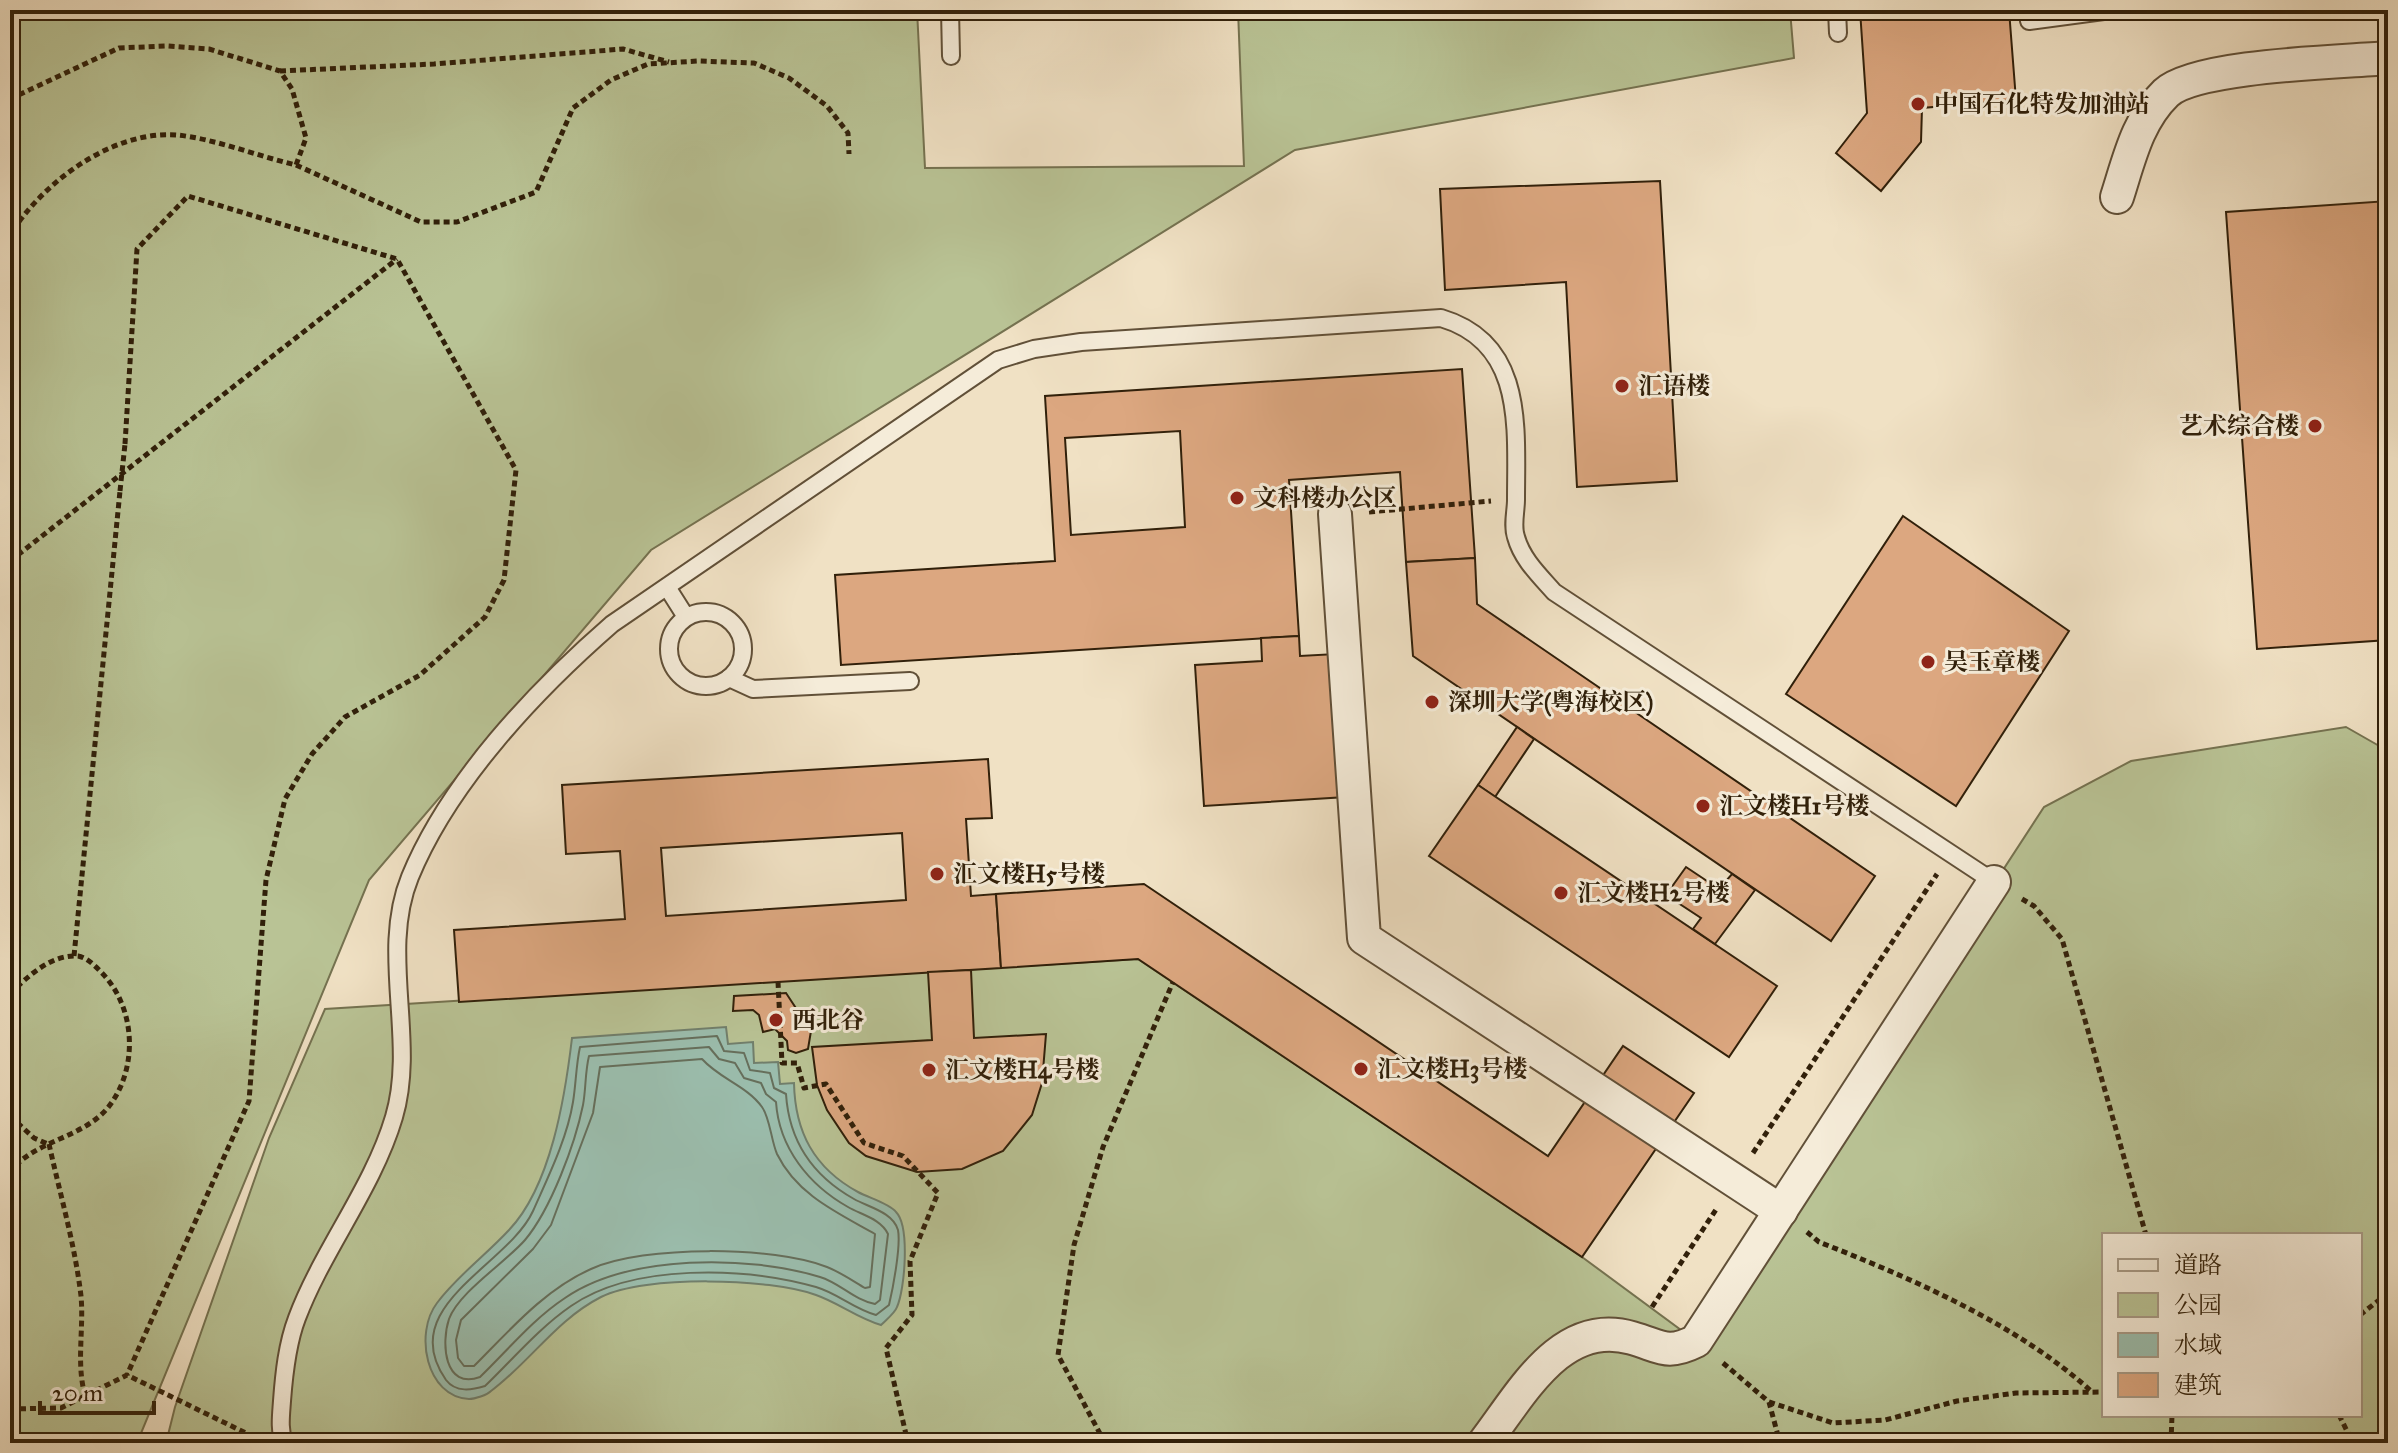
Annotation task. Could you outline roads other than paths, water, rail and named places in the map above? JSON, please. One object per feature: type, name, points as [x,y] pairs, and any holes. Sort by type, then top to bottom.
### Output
[{"type":"street","points":[[2117,197],[2138,129],[2167,91],[2201,77],[2388,58]]},
{"type":"street","points":[[1335,514],[1364,938],[1781,1211]]},
{"type":"street","points":[[1484,1443],[1562,1348],[1587,1335],[1607,1333],[1668,1351],[1696,1341],[1994,882]]},
{"type":"lane","points":[[950,10],[951,56]]},
{"type":"lane","points":[[1837,10],[1838,33]]},
{"type":"lane","points":[[2029,21],[2111,10]]},
{"type":"lane","points":[[284,1443],[280,1432],[284,1374],[297,1319],[353,1210],[394,1118],[403,1074],[398,971],[400,925],[409,880],[441,814],[563,666],[612,624],[998,360],[1034,349],[1081,342],[1441,318],[1465,325],[1489,342],[1506,373],[1513,407],[1515,534],[1527,562],[1554,592],[1994,882]]},
{"type":"lane","points":[[667,587],[686,617]]},
{"type":"lane","points":[[710,611],[733,622],[740,632],[743,657],[729,678],[707,686],[684,679],[675,670],[670,659],[671,636],[686,617],[710,611]]},
{"type":"lane","points":[[729,678],[753,689],[910,681]]},
{"type":"water","points":[[726,1027],[728,1044],[753,1042],[754,1063],[778,1062],[780,1084],[794,1083],[803,1133],[830,1172],[858,1192],[896,1212],[905,1243],[904,1273],[894,1312],[881,1325],[824,1298],[795,1289],[708,1281],[647,1285],[621,1290],[585,1306],[487,1394],[469,1399],[454,1396],[434,1376],[428,1362],[426,1330],[430,1316],[453,1284],[509,1230],[536,1190],[554,1140],[572,1038]]},
{"type":"place","name":"中国石化特发加油站","points":[[1918,104]]},
{"type":"place","name":"汇语楼","points":[[1622,386]]},
{"type":"place","name":"艺术综合楼","points":[[2315,426]]},
{"type":"place","name":"文科楼办公区","points":[[1237,498]]},
{"type":"place","name":"吴玉章楼","points":[[1928,662]]},
{"type":"place","name":"深圳大学(粤海校区)","points":[[1432,702]]},
{"type":"place","name":"汇文楼H1号楼","points":[[1703,806]]},
{"type":"place","name":"汇文楼H5号楼","points":[[937,874]]},
{"type":"place","name":"汇文楼H2号楼","points":[[1561,893]]},
{"type":"place","name":"西北谷","points":[[776,1020]]},
{"type":"place","name":"汇文楼H3号楼","points":[[1361,1069]]},
{"type":"place","name":"汇文楼H4号楼","points":[[929,1070]]}]
